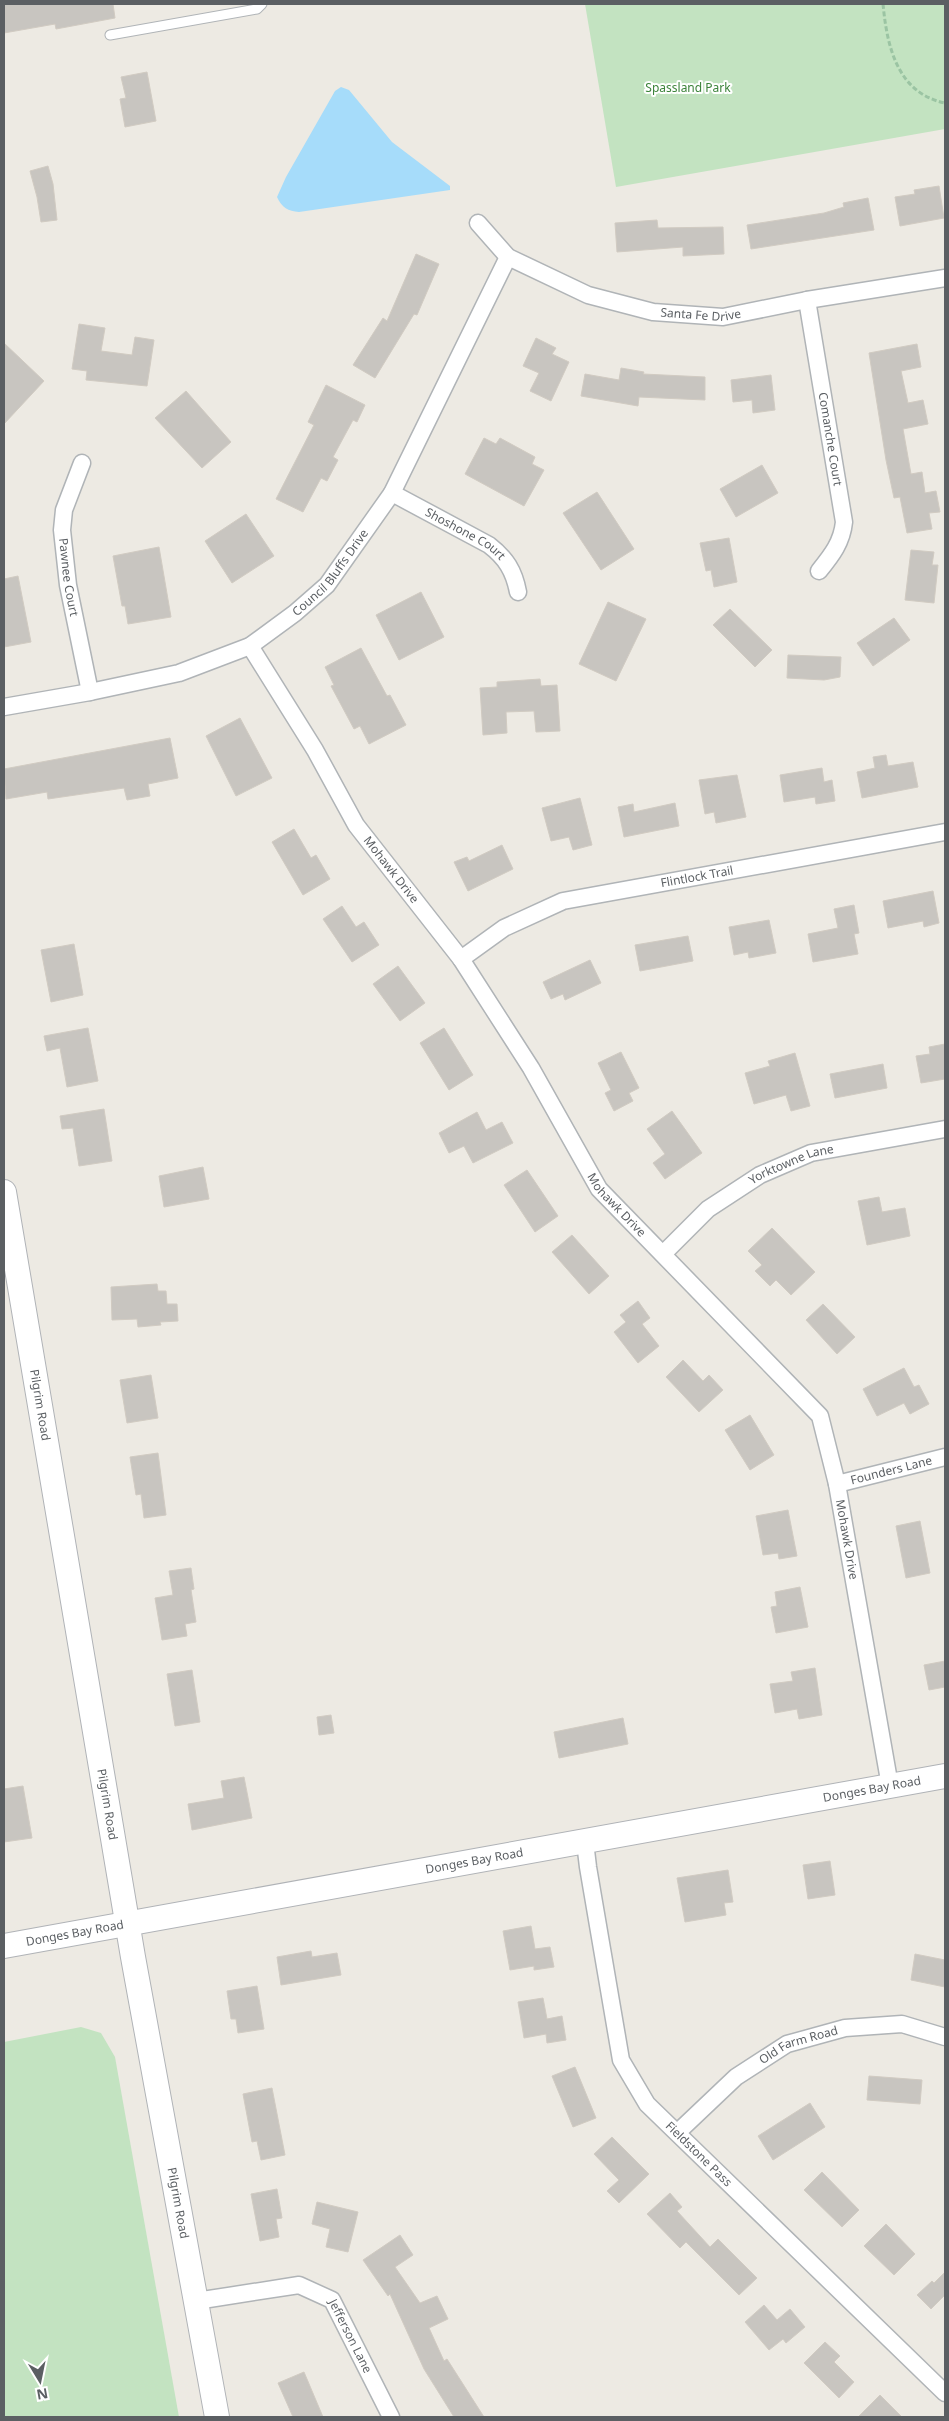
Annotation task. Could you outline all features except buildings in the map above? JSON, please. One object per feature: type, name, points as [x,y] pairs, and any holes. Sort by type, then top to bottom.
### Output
[{"type":"street","name":"Santa Fe Drive","points":[[478,223],[508,257],[588,296],[653,312],[723,316],[807,300],[945,278]]},
{"type":"street","name":"Council Bluffs Drive","points":[[4,707],[90,692],[179,673],[250,646],[295,613],[327,585],[392,493],[508,257]]},
{"type":"street","name":"Comanche Court","points":[[807,300],[844,522],[843,534],[839,543],[819,571]]},
{"type":"street","name":"Pawnee Court","points":[[82,463],[64,510],[62,530],[68,585],[90,692]]},
{"type":"street","name":"Shoshone Court","points":[[392,493],[489,545],[498,552],[511,567],[518,592]]},
{"type":"street","name":"Mohawk Drive","points":[[250,646],[315,750],[356,825],[461,958],[531,1068],[599,1189],[820,1416],[837,1484],[890,1786]]},
{"type":"street","name":"Flintlock Trail","points":[[461,958],[504,928],[563,901],[945,832]]},
{"type":"street","name":"Yorktowne Lane","points":[[663,1254],[708,1209],[760,1175],[811,1153],[945,1129]]},
{"type":"street","name":"Pilgrim Road","points":[[4,1192],[129,1924],[216,2417]]},
{"type":"street","name":"Founders Lane","points":[[837,1484],[945,1457]]},
{"type":"street","name":"Donges Bay Road","points":[[4,1946],[945,1776]]},
{"type":"street","name":"Fieldstone Pass","points":[[586,1842],[589,1876],[621,2060],[647,2104],[945,2393]]},
{"type":"street","name":"Old Farm Road","points":[[678,2132],[736,2077],[787,2044],[844,2028],[902,2024],[945,2037]]},
{"type":"street","name":"Jefferson Lane","points":[[196,2301],[300,2285],[332,2300],[391,2417]]},
{"type":"lane","points":[[110,35],[257,9],[262,4]]},
{"type":"path","points":[[883,4],[889,45],[900,70],[925,96],[945,103]]},
{"type":"green space","name":"Spassland Park","points":[[585,4],[945,4],[945,129],[616,187]]},
{"type":"green space","points":[[81,2027],[101,2033],[115,2057],[179,2417],[4,2417],[4,2042]]},
{"type":"water","points":[[341,87],[349,90],[392,142],[450,186],[450,190],[299,212],[289,210],[283,206],[277,197],[286,177],[335,91]]}]
